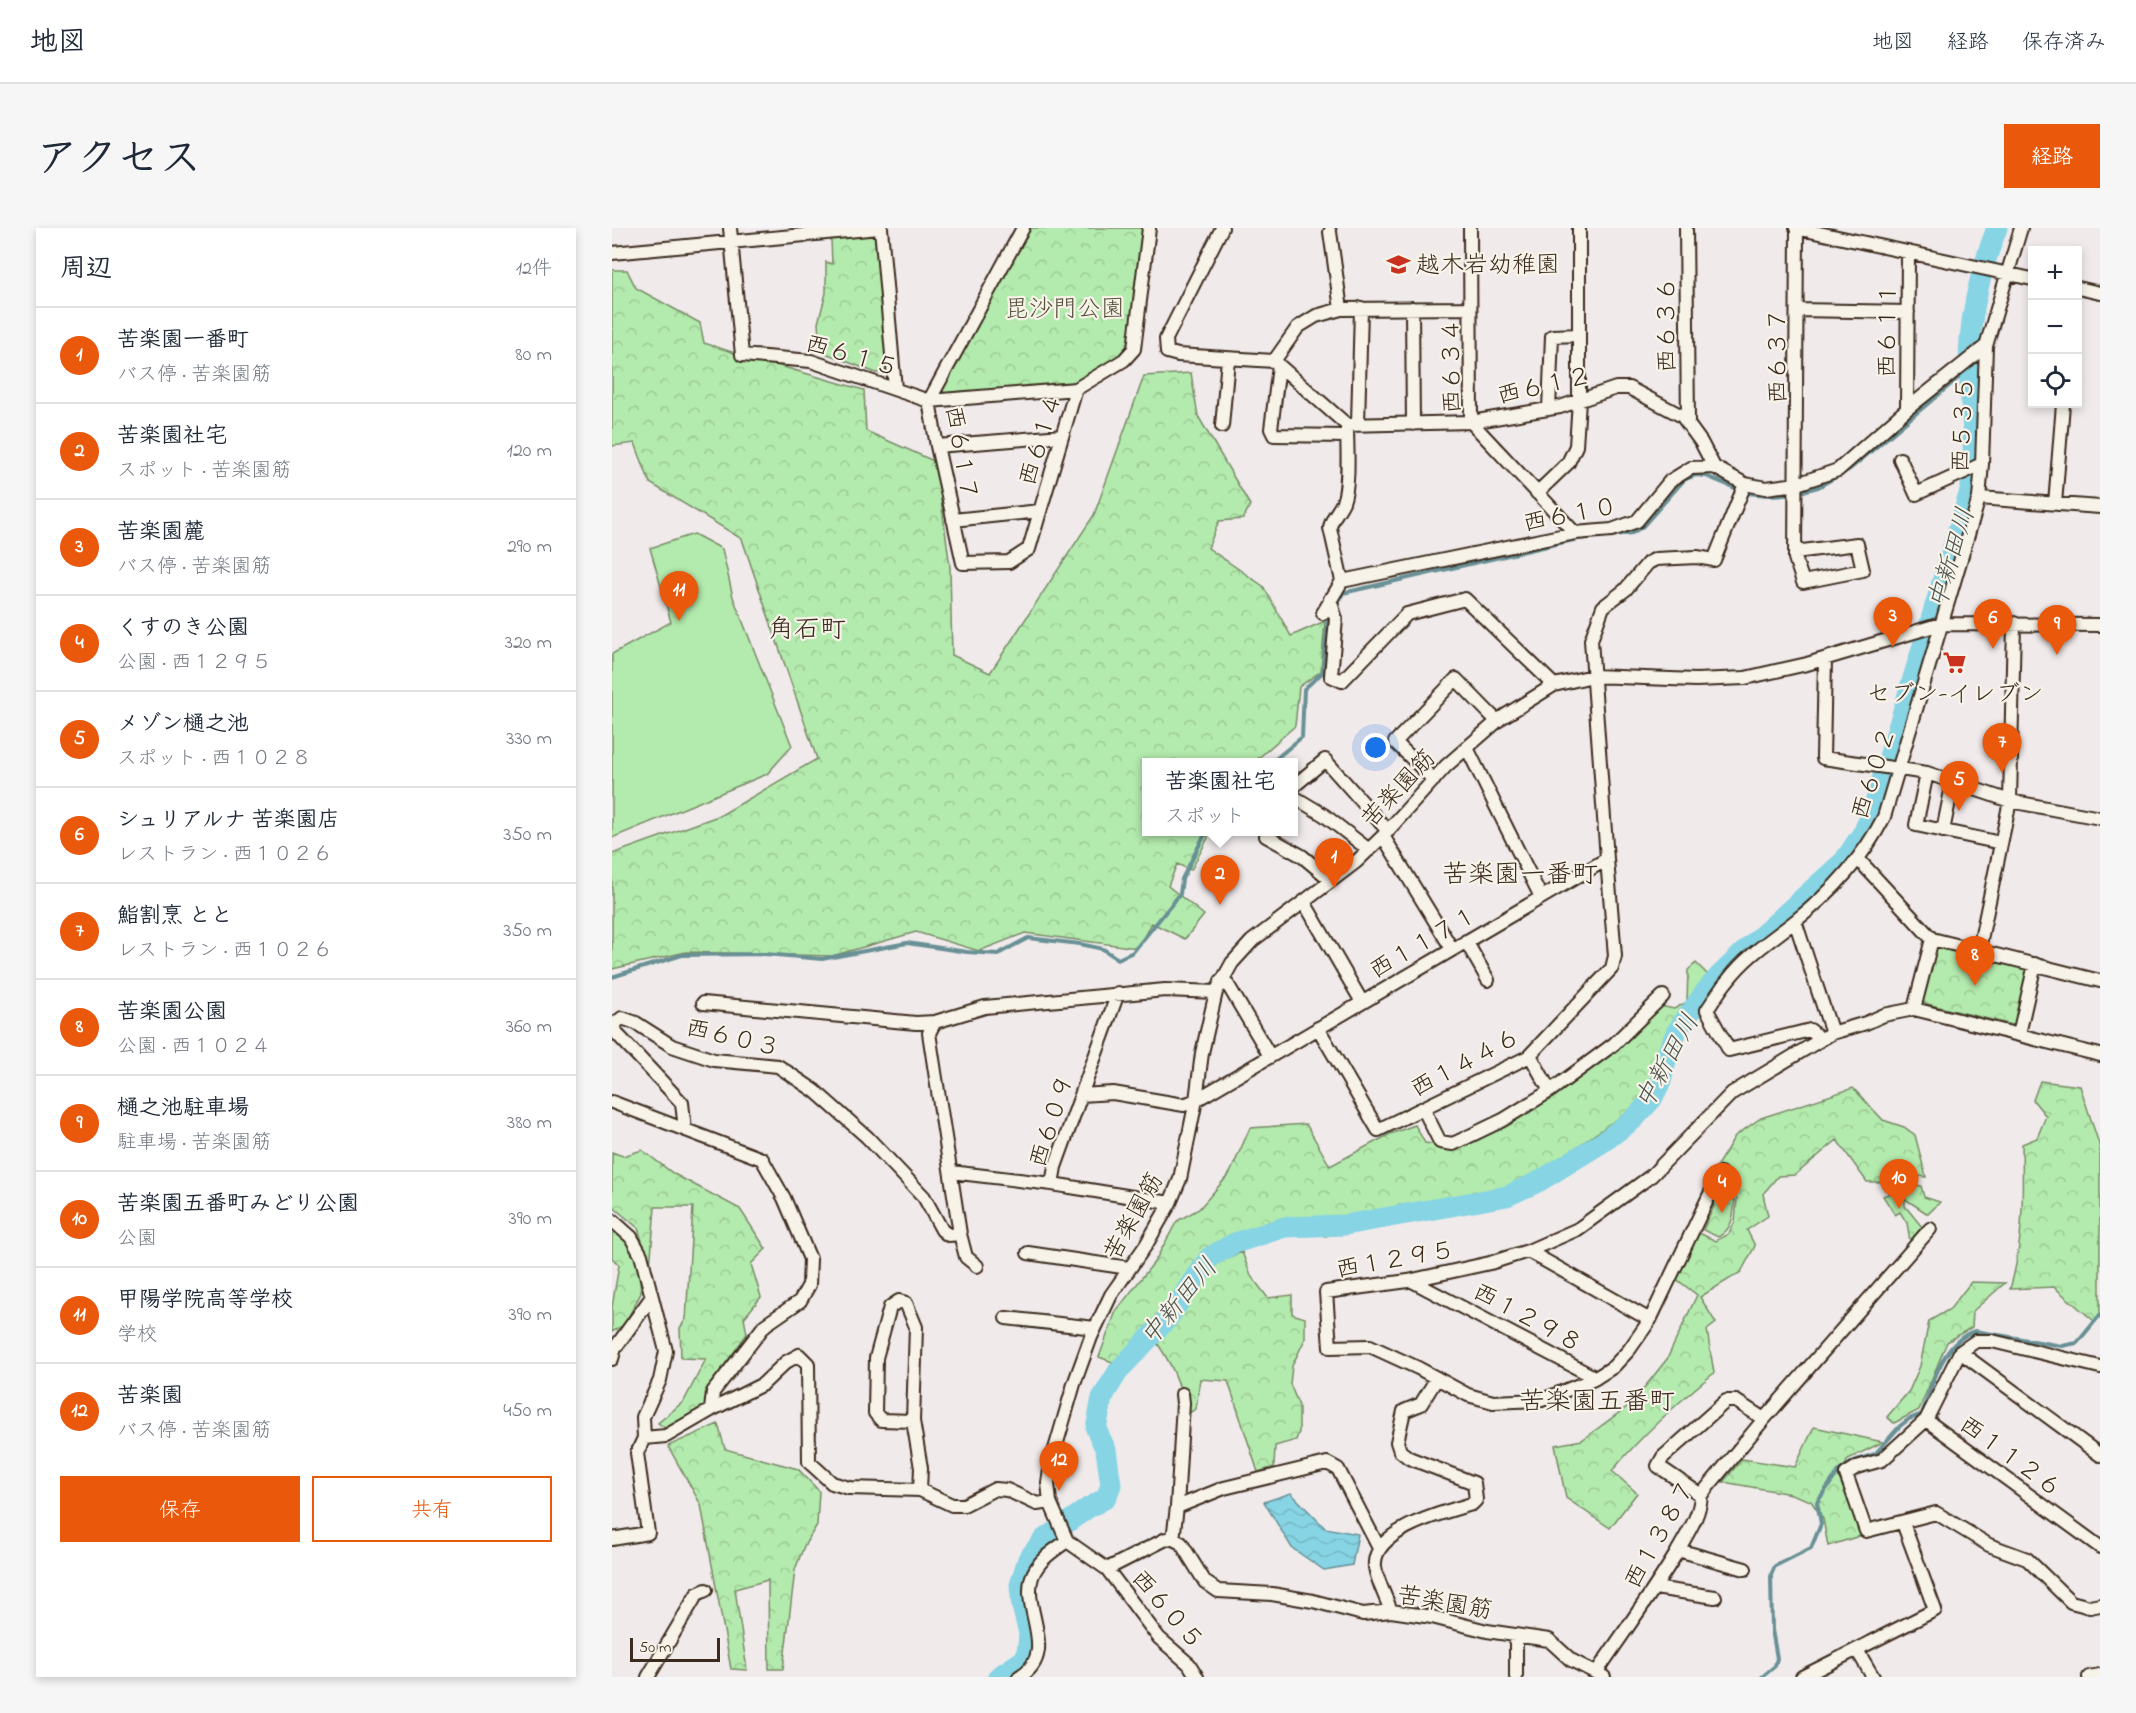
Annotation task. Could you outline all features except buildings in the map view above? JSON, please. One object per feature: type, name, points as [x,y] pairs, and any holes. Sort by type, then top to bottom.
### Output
[{"type":"street","name":"西６１５","points":[[730,228],[742,355],[811,360],[929,401],[1076,389]]},
{"type":"street","points":[[612,253],[880,228],[895,389]]},
{"type":"street","name":"西６１７","points":[[963,563],[929,401],[1023,228]]},
{"type":"street","name":"西６１４","points":[[963,563],[1009,562],[1029,549],[1076,389],[1124,360],[1134,349],[1149,228]]},
{"type":"street","points":[[1222,228],[1166,339],[1167,352],[1178,356],[1277,364],[1351,429]]},
{"type":"street","name":"西６３４","points":[[1470,228],[1471,422],[1575,533]]},
{"type":"street","points":[[1537,493],[1568,463],[1576,446],[1579,401],[1579,228]]},
{"type":"street","name":"西６３６","points":[[1686,228],[1688,421]]},
{"type":"street","points":[[1797,228],[2028,278]]},
{"type":"street","name":"西６３７","points":[[1795,552],[1857,544],[1863,570],[1803,582],[1795,558],[1795,552],[1797,489],[1797,228]]},
{"type":"street","name":"西５３５","points":[[1938,625],[1979,498],[1986,346],[2021,228]]},
{"type":"street","points":[[1330,232],[1341,309]]},
{"type":"street","name":"西６１１","points":[[1907,409],[1908,252]]},
{"type":"street","points":[[2082,289],[2100,293]]},
{"type":"street","points":[[1361,308],[1346,487],[1343,502],[1330,528],[1342,581],[1328,606],[1336,619],[1331,676],[1342,681],[1407,614],[1465,599],[1554,685]]},
{"type":"street","points":[[1412,308],[1413,424]]},
{"type":"street","points":[[1277,364],[1298,327],[1316,316],[1341,309],[1470,308]]},
{"type":"street","points":[[1798,310],[1908,312]]},
{"type":"street","points":[[1549,409],[1552,336],[1579,335]]},
{"type":"street","points":[[1714,467],[1744,488],[1797,489],[1838,470],[1907,409],[1986,346]]},
{"type":"street","points":[[1222,426],[1228,359]]},
{"type":"street","name":"西６１２","points":[[1277,364],[1270,429],[1274,435],[1413,424],[1471,422],[1549,409],[1616,388],[1629,388],[1688,421],[1714,467]]},
{"type":"street","points":[[2055,504],[2063,408]]},
{"type":"street","points":[[937,446],[1062,436]]},
{"type":"street","points":[[1900,459],[1916,494],[1982,464]]},
{"type":"street","name":"西６１０","points":[[1342,581],[1575,533],[1612,530],[1637,521],[1670,481],[1691,468],[1714,467]]},
{"type":"street","points":[[1607,859],[1591,640],[1603,608],[1625,590],[1648,563],[1656,559],[1697,557],[1714,560],[1744,488]]},
{"type":"street","points":[[1979,498],[2100,507]]},
{"type":"street","points":[[953,520],[1040,511]]},
{"type":"street","points":[[1938,625],[2014,623],[2100,625]]},
{"type":"street","points":[[1979,949],[2010,801],[2014,623]]},
{"type":"street","name":"苦楽園筋","points":[[1065,1537],[1050,1502],[1048,1483],[1058,1435],[1074,1384],[1110,1295],[1146,1245],[1170,1203],[1180,1179],[1196,1100],[1202,1053],[1219,986],[1232,963],[1252,941],[1356,862],[1446,766],[1497,722],[1523,702],[1554,685],[1593,676],[1696,680],[1745,678],[1825,658],[1938,625]]},
{"type":"street","name":"西６０２","points":[[1827,1036],[1810,1030],[1729,1050],[1707,1010],[1728,979],[1761,947],[1795,921],[1858,859],[1874,837],[1884,817],[1938,625]]},
{"type":"street","points":[[1825,658],[1823,758],[1927,773],[2010,801],[2100,818]]},
{"type":"street","points":[[1434,780],[1395,742],[1456,679],[1497,722]]},
{"type":"street","points":[[1467,748],[1541,897]]},
{"type":"street","points":[[1298,782],[1325,760],[1385,833],[1452,949]]},
{"type":"street","points":[[1927,773],[1916,825],[2001,843]]},
{"type":"street","points":[[1943,831],[1953,781]]},
{"type":"street","points":[[1298,800],[1324,815],[1369,850]]},
{"type":"street","points":[[1266,836],[1302,856],[1331,880]]},
{"type":"street","name":"西１１７１","points":[[1196,1100],[1607,859]]},
{"type":"street","name":"西１４４６","points":[[1318,1028],[1378,1130],[1530,1055],[1612,968],[1615,956],[1607,859]]},
{"type":"street","points":[[1858,859],[1932,939],[2100,981]]},
{"type":"street","points":[[1304,902],[1362,1002]]},
{"type":"street","points":[[1795,921],[1827,1036],[1884,1016],[1914,1009],[2100,1055]]},
{"type":"street","points":[[1914,1009],[1932,939]]},
{"type":"street","points":[[1466,940],[1488,980]]},
{"type":"street","points":[[2019,1034],[2035,964]]},
{"type":"street","points":[[703,1003],[916,1023],[934,1022],[985,1007],[1118,993],[1228,985],[1270,1056]]},
{"type":"street","name":"西６０９","points":[[1118,993],[1055,1167],[1052,1184],[1170,1203]]},
{"type":"street","points":[[1423,1108],[1440,1142],[1453,1144],[1503,1120],[1550,1091],[1614,1044],[1663,996]]},
{"type":"street","name":"西６０３","points":[[685,1129],[682,1103],[618,1035],[613,1024],[622,1018],[636,1023],[672,1046],[714,1060],[778,1066],[815,1091],[867,1137],[924,1197],[942,1230],[948,1235],[960,1234]]},
{"type":"street","points":[[934,1022],[929,1034],[960,1234],[966,1257],[977,1266]]},
{"type":"street","name":"西１２９５","points":[[1720,1173],[1650,1320],[1629,1350],[1613,1367],[1596,1378],[1542,1400],[1493,1402],[1468,1395],[1370,1346],[1330,1347],[1326,1292],[1408,1281],[1490,1263],[1528,1251],[1578,1229],[1651,1176],[1732,1093],[1827,1036]]},
{"type":"street","points":[[1530,1055],[1550,1091]]},
{"type":"street","points":[[1081,1095],[1113,1093],[1184,1105],[1196,1100]]},
{"type":"street","points":[[612,1102],[762,1160],[784,1198],[810,1259],[809,1285],[800,1301],[765,1325],[713,1392],[711,1410]]},
{"type":"street","points":[[951,1172],[1052,1184]]},
{"type":"street","points":[[612,1220],[631,1237],[641,1255],[666,1351],[660,1380],[643,1417],[644,1438],[637,1453],[648,1533],[612,1539]]},
{"type":"street","name":"西１３８７","points":[[1600,1675],[1678,1550],[1700,1508],[1701,1495],[1764,1419],[1930,1229]]},
{"type":"street","points":[[1528,1251],[1650,1320]]},
{"type":"street","points":[[1028,1253],[1129,1268]]},
{"type":"street","name":"西１２９８","points":[[1408,1281],[1414,1280],[1596,1378]]},
{"type":"street","points":[[613,1352],[651,1298]]},
{"type":"street","points":[[913,1420],[881,1420],[875,1413],[876,1359],[890,1307],[899,1300],[906,1303],[916,1327],[913,1420],[921,1468],[920,1490]]},
{"type":"street","points":[[1006,1318],[1095,1328]]},
{"type":"street","points":[[2100,1367],[1992,1341],[1976,1341],[1960,1352],[1926,1420],[1882,1460],[1857,1467],[1846,1474],[1866,1531],[1936,1514],[1989,1545],[2027,1560],[2071,1602],[2090,1607],[2100,1605]]},
{"type":"street","points":[[1960,1352],[2100,1455]]},
{"type":"street","points":[[644,1438],[666,1436],[763,1384],[786,1362],[799,1355],[808,1364],[809,1462],[832,1483],[849,1488],[920,1490],[952,1504],[964,1505],[995,1489],[1007,1490],[1037,1504],[1050,1502]]},
{"type":"street","points":[[1391,1611],[1375,1566],[1379,1548],[1395,1534],[1424,1518],[1472,1504],[1476,1500],[1474,1483],[1409,1458],[1400,1451],[1396,1442],[1404,1411],[1421,1404],[1437,1378]]},
{"type":"street","points":[[1019,1677],[1029,1671],[1038,1652],[1036,1621],[1030,1592],[1032,1577],[1043,1558],[1065,1537],[1107,1569],[1166,1539],[1173,1539],[1177,1507],[1182,1394]]},
{"type":"street","points":[[1701,1495],[1658,1466],[1663,1457],[1726,1401],[1736,1401],[1764,1419]]},
{"type":"street","name":"西１１２６","points":[[1926,1420],[2100,1547]]},
{"type":"street","points":[[1177,1507],[1224,1488],[1327,1463],[1338,1469],[1379,1548]]},
{"type":"street","points":[[1803,1677],[1935,1610],[1903,1522]]},
{"type":"street","name":"苦楽園筋","points":[[1173,1539],[1181,1543],[1205,1582],[1218,1591],[1272,1594],[1313,1601],[1363,1614],[1391,1611],[1432,1617],[1487,1630],[1549,1640],[1570,1659],[1600,1675]]},
{"type":"street","points":[[1678,1550],[1744,1569]]},
{"type":"street","name":"西６０５","points":[[1107,1569],[1159,1638],[1189,1664],[1197,1677]]},
{"type":"street","points":[[1655,1588],[1715,1597]]},
{"type":"street","points":[[648,1677],[697,1594],[706,1590]]},
{"type":"street","points":[[1514,1675],[1516,1635]]},
{"type":"street","points":[[1857,1650],[1874,1677]]},
{"type":"street","points":[[2089,1677],[2100,1675]]},
{"type":"green space","name":"毘沙門公園","points":[[1030,228],[1145,228],[1130,338],[1123,354],[1077,384],[947,396],[942,390]]},
{"type":"green space","points":[[875,233],[888,371],[876,373],[820,351],[818,323],[826,293],[826,262],[832,264],[831,239]]},
{"type":"green space","points":[[612,270],[627,270],[636,288],[700,323],[704,343],[864,390],[866,431],[936,462],[950,567],[952,655],[990,673],[1094,515],[1144,376],[1191,373],[1198,416],[1250,505],[1243,519],[1219,521],[1208,548],[1263,586],[1291,636],[1325,621],[1321,671],[1299,687],[1295,726],[1259,758],[1142,758],[1142,836],[1207,836],[1208,838],[1191,870],[1177,864],[1168,886],[1204,915],[1185,939],[1152,923],[1137,948],[1025,933],[979,951],[916,932],[832,956],[686,952],[612,969],[612,854],[721,815],[817,759],[742,539],[650,483],[635,443],[612,446]]},
{"type":"green space","points":[[694,534],[722,549],[733,597],[792,746],[767,774],[612,838],[612,654],[671,622],[650,548]]},
{"type":"green space","points":[[1938,945],[2026,969],[2030,974],[2018,1023],[2013,1025],[1923,1003],[1921,999],[1933,949]]},
{"type":"green space","points":[[1696,963],[1712,979],[1668,1032],[1659,1051],[1653,1082],[1645,1100],[1543,1170],[1497,1191],[1422,1207],[1358,1231],[1325,1236],[1277,1222],[1219,1248],[1222,1260],[1242,1252],[1251,1276],[1268,1298],[1292,1295],[1292,1314],[1305,1318],[1305,1339],[1292,1366],[1290,1384],[1299,1406],[1299,1432],[1296,1440],[1275,1446],[1274,1467],[1258,1472],[1228,1381],[1200,1379],[1196,1409],[1187,1414],[1174,1374],[1166,1356],[1153,1337],[1115,1363],[1099,1357],[1116,1311],[1155,1261],[1177,1221],[1199,1209],[1230,1173],[1250,1128],[1306,1124],[1330,1166],[1390,1134],[1415,1125],[1425,1143],[1456,1147],[1504,1122],[1656,1005],[1674,1009],[1687,1002],[1688,970]]},
{"type":"green space","points":[[2040,1081],[2080,1086],[2100,1147],[2100,1313],[2094,1321],[2054,1287],[2010,1289],[2020,1235],[2022,1144],[2037,1138],[2046,1116],[2033,1100]]},
{"type":"green space","points":[[1853,1088],[1883,1120],[1904,1127],[1915,1135],[1926,1177],[1899,1173],[1881,1182],[1867,1182],[1837,1140],[1795,1175],[1778,1176],[1763,1194],[1768,1216],[1747,1230],[1755,1246],[1741,1272],[1700,1297],[1716,1323],[1707,1330],[1714,1373],[1661,1419],[1612,1471],[1637,1493],[1610,1528],[1566,1498],[1555,1445],[1582,1440],[1632,1403],[1667,1359],[1697,1295],[1675,1278],[1699,1233],[1716,1241],[1729,1234],[1735,1221],[1737,1199],[1718,1164],[1735,1136],[1761,1118]]},
{"type":"green space","points":[[642,1150],[674,1174],[740,1209],[766,1249],[751,1264],[761,1297],[744,1318],[747,1334],[707,1389],[704,1408],[665,1428],[658,1423],[684,1401],[706,1359],[681,1358],[680,1328],[686,1319],[693,1207],[655,1207],[650,1268],[638,1228],[612,1206],[612,1152],[623,1156]]},
{"type":"green space","points":[[1901,1182],[1921,1186],[1924,1197],[1940,1202],[1928,1214],[1905,1199],[1905,1206],[1922,1227],[1910,1241],[1907,1223],[1900,1212],[1895,1215],[1883,1196],[1894,1192]]},
{"type":"green space","points":[[1713,1192],[1735,1200],[1733,1217],[1729,1226],[1718,1237],[1703,1230],[1714,1206],[1708,1203]]},
{"type":"green space","points":[[612,1227],[629,1242],[639,1269],[641,1293],[624,1325],[612,1332],[612,1307],[619,1265],[612,1258]]},
{"type":"green space","points":[[1971,1282],[2005,1283],[1973,1311],[1972,1327],[1947,1342],[1919,1410],[1894,1423],[1887,1417],[1909,1391],[1920,1366],[1929,1321],[1950,1309]]},
{"type":"green space","points":[[718,1424],[725,1449],[798,1469],[819,1491],[817,1525],[804,1546],[795,1570],[783,1669],[769,1669],[768,1580],[735,1589],[747,1670],[731,1669],[701,1505],[668,1446]]},
{"type":"green space","points":[[1814,1427],[1883,1442],[1848,1459],[1839,1478],[1863,1535],[1828,1546],[1823,1519],[1811,1501],[1791,1494],[1723,1482],[1742,1459],[1795,1467]]},
{"type":"water","points":[[1291,1493],[1325,1528],[1358,1534],[1352,1565],[1324,1570],[1292,1548],[1264,1502]]},
{"type":"waterway","name":"中新田川","points":[[998,1677],[1025,1659],[1029,1633],[1022,1606],[1020,1585],[1028,1559],[1044,1539],[1106,1498],[1111,1485],[1106,1450],[1096,1429],[1102,1398],[1119,1370],[1169,1317],[1210,1257],[1235,1243],[1285,1227],[1345,1225],[1507,1196],[1538,1182],[1603,1142],[1634,1119],[1652,1099],[1661,1081],[1668,1052],[1677,1031],[1705,992],[1750,946],[1844,861],[1864,831],[1872,813],[1971,488],[1973,453],[1969,366],[1971,325],[1979,283],[1997,228]]},
{"type":"waterway","points":[[1613,535],[1632,533],[1643,526],[1684,480],[1696,475],[1706,476],[1747,493],[1792,494],[1818,487],[1850,469],[1969,369]]},
{"type":"waterway","points":[[1336,606],[1343,593],[1578,539],[1596,537]]},
{"type":"waterway","points":[[1277,758],[1302,737],[1304,689],[1323,672],[1330,615]]},
{"type":"waterway","points":[[612,977],[682,955],[765,954],[822,959],[907,943],[998,954],[1028,938],[1103,949],[1118,959],[1133,952],[1180,894],[1182,879],[1204,836]]},
{"type":"waterway","points":[[1762,1677],[1775,1666],[1777,1658],[1772,1630],[1771,1575],[1775,1566],[1811,1548],[1821,1524],[1817,1502],[1839,1471],[1854,1461],[1875,1454],[1900,1426],[1909,1419],[1922,1414],[1940,1365],[1955,1344],[1964,1336],[1975,1331],[2062,1346],[2077,1343],[2100,1315]]},
{"type":"place","name":"越木岩幼稚園","points":[[1398,264]]},
{"type":"place","name":"甲陽学院高等学校","points":[[679,621]]},
{"type":"place","name":"苦楽園麓","points":[[1893,647]]},
{"type":"place","name":"シュリアルナ 苦楽園店","points":[[1993,649]]},
{"type":"place","name":"樋之池駐車場","points":[[2057,655]]},
{"type":"place","name":"セブン-イレブン","points":[[1955,663]]},
{"type":"place","name":"鮨割烹 とと","points":[[2002,773]]},
{"type":"place","name":"メゾン樋之池","points":[[1959,811]]},
{"type":"place","name":"苦楽園一番町","points":[[1334,888]]},
{"type":"place","name":"苦楽園社宅","points":[[1220,905]]},
{"type":"place","name":"苦楽園公園","points":[[1975,986]]},
{"type":"place","name":"苦楽園五番町みどり公園","points":[[1899,1209]]},
{"type":"place","name":"くすのき公園","points":[[1722,1213]]},
{"type":"place","name":"苦楽園","points":[[1059,1491]]},
{"type":"district","name":"角石町","points":[[807,628]]},
{"type":"district","name":"苦楽園一番町","points":[[1520,873]]},
{"type":"district","name":"苦楽園五番町","points":[[1597,1400]]}]
